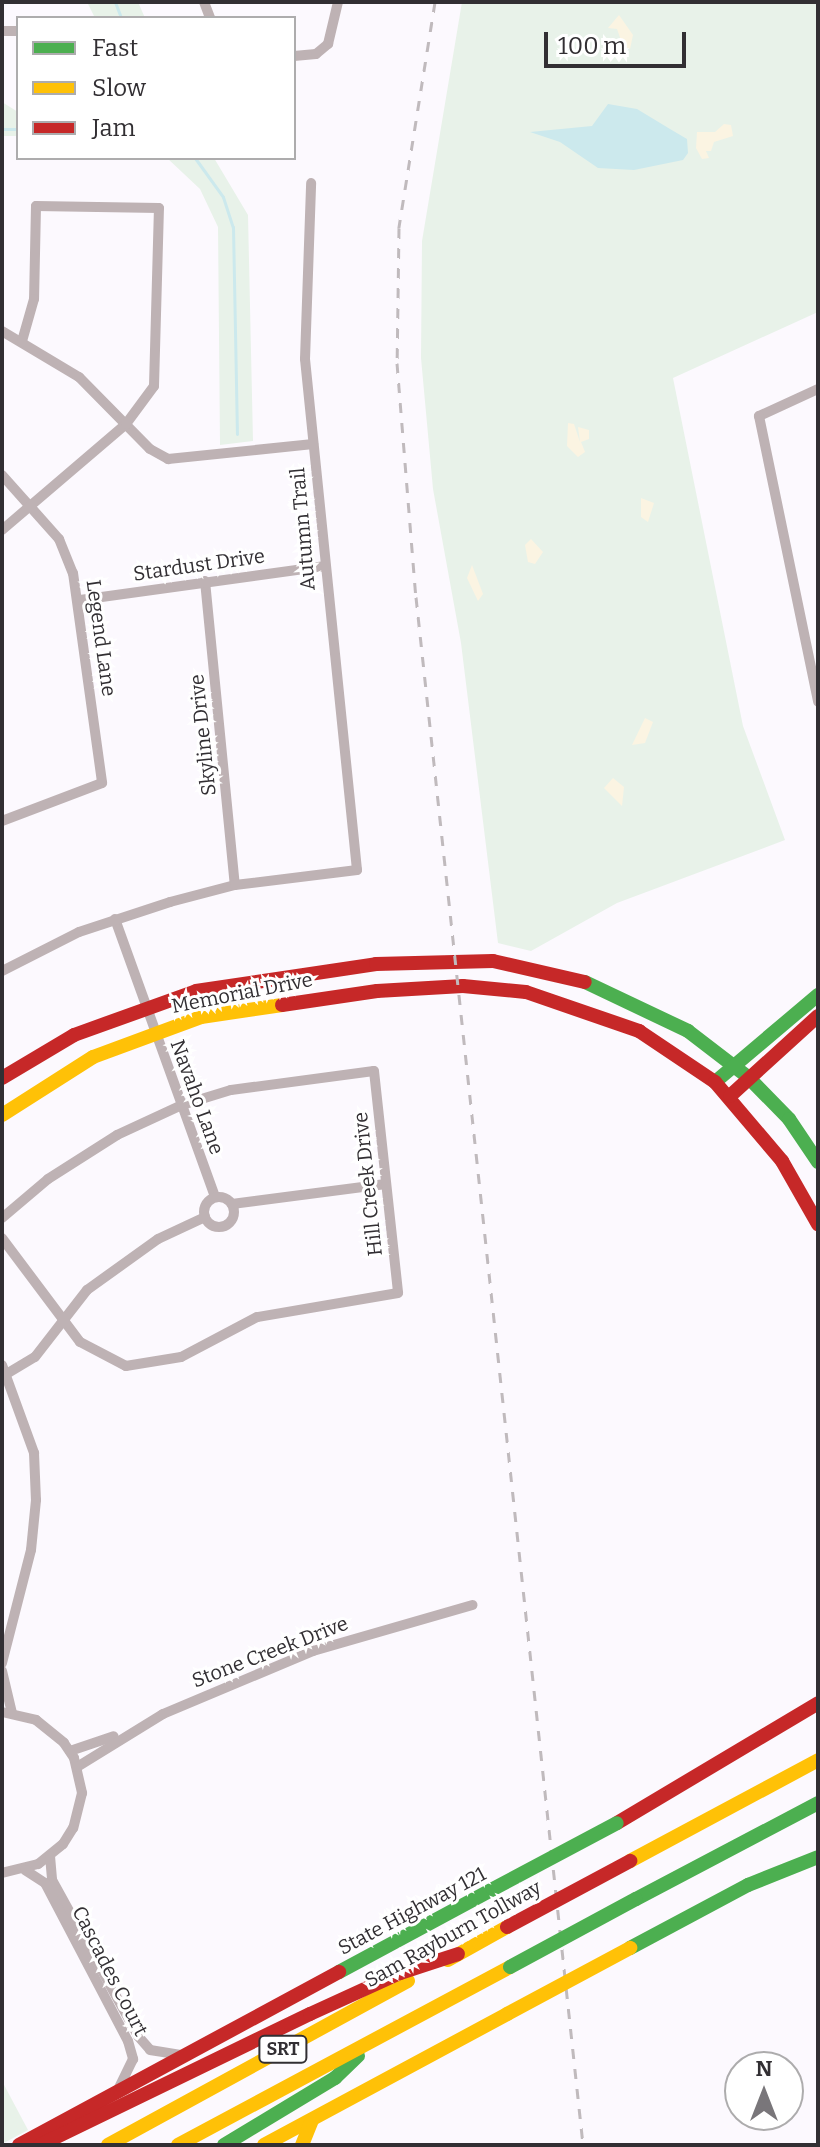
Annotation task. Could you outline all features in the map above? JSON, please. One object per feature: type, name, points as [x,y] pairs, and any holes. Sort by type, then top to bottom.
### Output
[{"type":"main road","name":"Memorial Drive","points":[[2,1078],[74,1035],[146,1008],[264,976],[461,958],[553,972],[597,985],[652,1010],[748,1077],[789,1119],[818,1162]]},
{"type":"main road","name":"Memorial Drive","points":[[2,1115],[93,1057],[154,1032],[269,1003],[463,986],[526,992],[583,1008],[639,1031],[715,1082],[782,1161],[818,1224]]},
{"type":"main road","points":[[715,1082],[818,995]]},
{"type":"main road","points":[[730,1096],[818,1016]]},
{"type":"main road","name":"State Highway 121","points":[[19,2145],[617,1823],[818,1703]]},
{"type":"main road","name":"Sam Rayburn Tollway","points":[[108,2145],[818,1760]]},
{"type":"main road","name":"SRT","points":[[178,2145],[818,1803]]},
{"type":"main road","points":[[264,2145],[748,1885],[818,1857]]},
{"type":"main road","points":[[40,2145],[310,2014],[400,1973],[458,1954]]},
{"type":"main road","points":[[224,2145],[335,2078],[376,2038]]},
{"type":"main road","points":[[302,2145],[313,2118]]},
{"type":"street","points":[[296,56],[316,54],[328,44],[338,2]]},
{"type":"street","name":"Autumn Trail","points":[[235,885],[357,870],[305,359],[311,183]]},
{"type":"street","points":[[2,530],[126,424],[154,386],[158,363],[159,208],[36,206],[34,299],[22,341]]},
{"type":"street","points":[[2,331],[79,377],[126,424],[168,459],[313,444]]},
{"type":"street","points":[[818,389],[759,416],[818,702]]},
{"type":"street","name":"Legend Lane","points":[[2,475],[32,505],[59,539],[80,600],[102,783],[2,821]]},
{"type":"street","name":"Stardust Drive","points":[[80,600],[324,566]]},
{"type":"street","name":"Skyline Drive","points":[[205,581],[235,885]]},
{"type":"street","points":[[2,971],[115,919],[235,885]]},
{"type":"street","name":"Navaho Lane","points":[[115,919],[215,1197]]},
{"type":"street","name":"Hill Creek Drive","points":[[63,1318],[80,1342],[101,1357],[126,1366],[156,1365],[257,1317],[398,1293],[374,1071],[246,1088],[182,1105]]},
{"type":"street","points":[[2,1218],[48,1179],[117,1135],[182,1105]]},
{"type":"street","points":[[205,1217],[207,1203],[215,1197],[232,1204],[386,1184]]},
{"type":"street","points":[[205,1217],[213,1225],[227,1224],[234,1215],[232,1204]]},
{"type":"street","points":[[2,1663],[31,1550],[36,1500],[34,1453],[4,1372],[35,1357],[87,1290],[158,1239],[205,1217]]},
{"type":"street","points":[[2,1238],[63,1318]]},
{"type":"street","name":"Stone Creek Drive","points":[[70,1751],[131,1730],[313,1651],[472,1605]]},
{"type":"street","points":[[2,1671],[7,1713],[51,1730],[70,1751],[77,1767],[80,1811],[73,1828],[50,1856],[25,1870],[2,1873]]},
{"type":"street","name":"Stone Creek Drive","points":[[77,1767],[131,1730]]},
{"type":"street","name":"Cascades Court","points":[[50,1856],[52,1880],[138,2036],[150,2050],[187,2054]]},
{"type":"street","name":"Cascades Court","points":[[25,1870],[45,1883],[128,2041],[130,2068],[112,2095]]},
{"type":"shaded area","points":[[87,2],[138,2],[144,16],[94,16]]},
{"type":"shaded area","points":[[462,2],[818,2],[818,312],[673,378],[743,726],[785,840],[617,903],[531,951],[498,943],[461,643],[433,489],[421,358],[422,241]]},
{"type":"shaded area","points":[[2,102],[16,111],[16,136],[2,136]]},
{"type":"shaded area","points":[[169,160],[215,160],[248,215],[253,441],[220,445],[218,227],[200,189]]},
{"type":"shaded area","points":[[2,2081],[28,2130],[2,2144]]},
{"type":"sand","points":[[619,15],[633,35],[630,49],[623,46],[617,29],[608,28]]},
{"type":"sand","points":[[724,124],[731,125],[733,136],[714,142],[711,151],[706,151],[709,158],[702,159],[696,148],[697,132],[715,132]]},
{"type":"sand","points":[[568,423],[574,424],[580,442],[578,427],[589,430],[589,439],[581,442],[585,452],[578,457],[567,446]]},
{"type":"sand","points":[[641,498],[654,503],[648,522],[641,517]]},
{"type":"sand","points":[[531,539],[543,552],[535,564],[528,562],[525,545]]},
{"type":"sand","points":[[472,565],[483,594],[478,601],[467,578]]},
{"type":"sand","points":[[645,718],[653,722],[645,743],[632,745]]},
{"type":"sand","points":[[613,778],[624,787],[622,806],[604,788]]},
{"type":"water","points":[[608,104],[637,109],[687,139],[688,153],[683,160],[634,170],[598,168],[560,142],[530,132],[592,126]]},
{"type":"waterway","points":[[115,2],[120,16]]},
{"type":"waterway","points":[[2,129],[16,129]]},
{"type":"waterway","points":[[196,160],[223,197],[233,227],[237,434]]},
{"type":"railway","points":[[435,2],[399,228],[397,363],[416,597],[583,2145]]},
{"type":"traffic: fast","points":[[585,982],[688,1031],[748,1077],[789,1119],[818,1162]]},
{"type":"traffic: fast","points":[[715,1082],[818,995]]},
{"type":"traffic: fast","points":[[636,1899],[818,1803]]},
{"type":"traffic: fast","points":[[493,1889],[617,1823]]},
{"type":"traffic: fast","points":[[630,1948],[748,1885],[818,1857]]},
{"type":"traffic: fast","points":[[339,1972],[493,1889]]},
{"type":"traffic: fast","points":[[510,1967],[636,1899]]},
{"type":"traffic: fast","points":[[224,2145],[335,2078],[358,2056]]},
{"type":"traffic: slow","points":[[2,1115],[93,1057],[201,1017],[282,1005]]},
{"type":"traffic: slow","points":[[630,1861],[818,1760]]},
{"type":"traffic: slow","points":[[448,1960],[507,1927]]},
{"type":"traffic: slow","points":[[507,2014],[630,1948]]},
{"type":"traffic: slow","points":[[178,2145],[510,1967]]},
{"type":"traffic: slow","points":[[108,2145],[408,1981]]},
{"type":"traffic: slow","points":[[264,2145],[507,2014]]},
{"type":"traffic: slow","points":[[302,2145],[312,2120]]},
{"type":"traffic: jam","points":[[2,1078],[74,1035],[196,991],[376,964],[493,961],[585,982]]},
{"type":"traffic: jam","points":[[282,1005],[377,991],[463,986],[526,992],[639,1031],[715,1082],[782,1161],[818,1224]]},
{"type":"traffic: jam","points":[[730,1096],[818,1016]]},
{"type":"traffic: jam","points":[[617,1823],[818,1703]]},
{"type":"traffic: jam","points":[[507,1927],[630,1861]]},
{"type":"traffic: jam","points":[[40,2145],[310,2014],[400,1973],[458,1954]]},
{"type":"traffic: jam","points":[[19,2145],[339,1972]]}]
